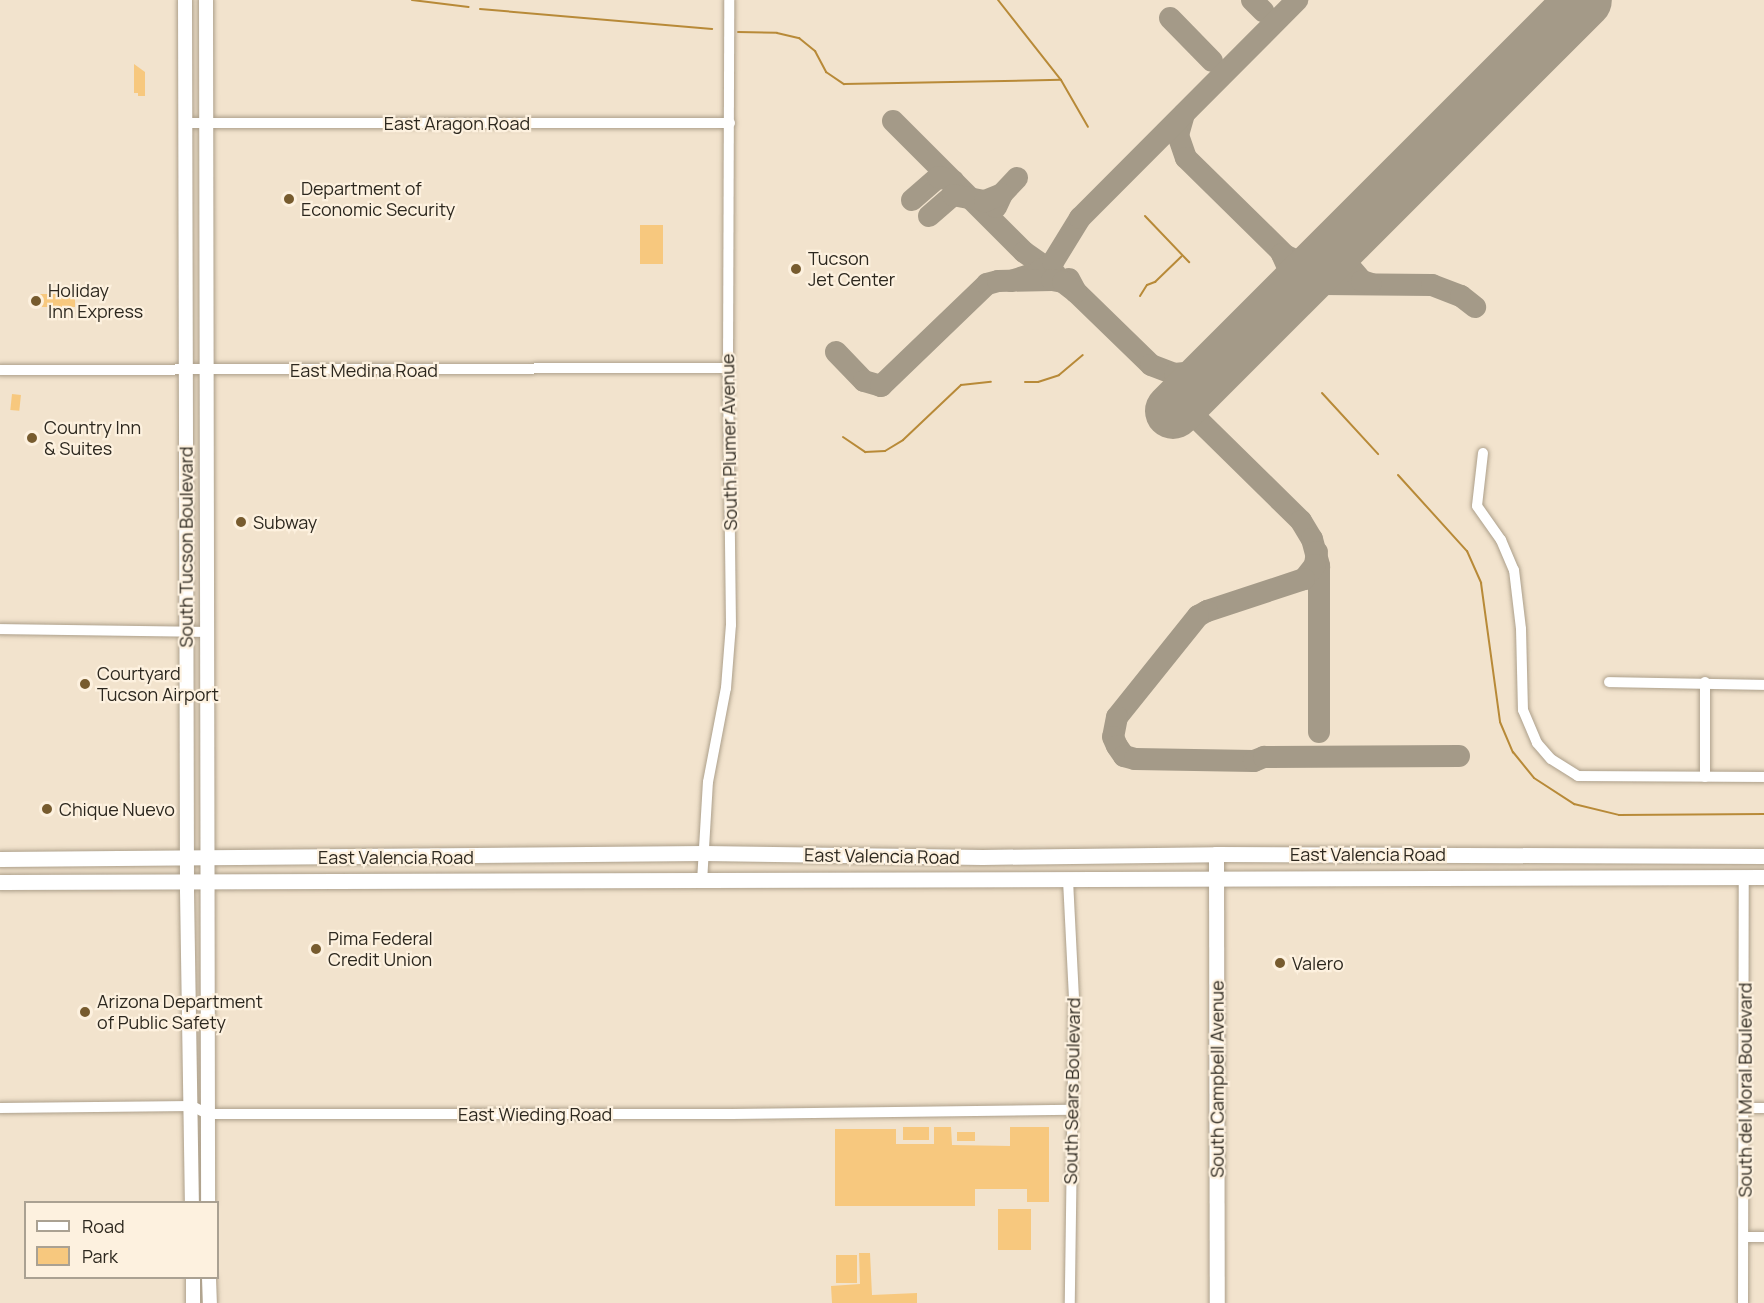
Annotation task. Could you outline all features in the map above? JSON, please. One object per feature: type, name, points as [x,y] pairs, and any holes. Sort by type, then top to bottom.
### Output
[{"type":"main road","name":"South Tucson Boulevard","points":[[185,0],[186,632],[192,1201]]},
{"type":"main road","name":"South Tucson Boulevard","points":[[206,0],[208,1201]]},
{"type":"main road","name":"East Valencia Road","points":[[0,859],[704,853],[973,857],[1216,854],[1764,856]]},
{"type":"main road","name":"South Campbell Avenue","points":[[1216,854],[1217,1303]]},
{"type":"main road","points":[[1463,854],[1463,878]]},
{"type":"main road","points":[[436,857],[437,882]]},
{"type":"main road","name":"East Valencia Road","points":[[0,882],[702,882],[1764,877]]},
{"type":"main road","points":[[193,1279],[193,1303]]},
{"type":"main road","points":[[210,1279],[210,1303]]},
{"type":"street","name":"South Plumer Avenue","points":[[702,882],[708,782],[726,687],[730,625],[729,0]]},
{"type":"street","name":"East Aragon Road","points":[[185,123],[730,123]]},
{"type":"street","name":"East Medina Road","points":[[0,370],[728,369]]},
{"type":"street","points":[[1483,453],[1477,506],[1501,540],[1514,570],[1521,629],[1523,710],[1537,743],[1551,759],[1578,776],[1764,777]]},
{"type":"street","points":[[0,629],[207,632]]},
{"type":"street","points":[[1609,682],[1705,682],[1764,685]]},
{"type":"street","points":[[1705,682],[1705,777]]},
{"type":"street","name":"South del Moral Boulevard","points":[[1743,1303],[1746,1108],[1744,878]]},
{"type":"street","name":"South Sears Boulevard","points":[[1068,880],[1074,999],[1070,1303]]},
{"type":"street","name":"East Wieding Road","points":[[0,1108],[192,1106],[207,1114],[732,1114],[1072,1110]]},
{"type":"street","points":[[1746,1108],[1764,1108]]},
{"type":"street","points":[[1744,1237],[1764,1237]]},
{"type":"green space","points":[[134,64],[145,72],[145,96],[138,96],[138,93],[134,93]]},
{"type":"green space","points":[[640,225],[663,225],[663,264],[640,264]]},
{"type":"green space","points":[[38,294],[75,294],[75,307],[38,307]]},
{"type":"green space","points":[[12,394],[21,395],[19,411],[10,410]]},
{"type":"green space","points":[[903,1127],[929,1127],[929,1140],[903,1140]]},
{"type":"green space","points":[[934,1127],[951,1127],[952,1145],[1010,1146],[1010,1127],[1049,1127],[1049,1202],[1027,1202],[1027,1189],[975,1189],[975,1206],[835,1206],[835,1129],[896,1129],[896,1144],[934,1144]]},
{"type":"green space","points":[[957,1132],[975,1132],[975,1141],[957,1141]]},
{"type":"green space","points":[[998,1209],[1031,1209],[1031,1250],[998,1250]]},
{"type":"green space","points":[[859,1253],[870,1253],[872,1295],[917,1293],[917,1303],[832,1303],[831,1286],[860,1284]]},
{"type":"green space","points":[[836,1255],[857,1255],[857,1283],[836,1283]]},
{"type":"waterway","points":[[412,0],[469,7]]},
{"type":"waterway","points":[[998,0],[1061,80],[1088,127]]},
{"type":"waterway","points":[[480,9],[712,29]]},
{"type":"waterway","points":[[738,32],[777,33],[799,38],[815,51],[826,72],[844,84],[1061,80]]},
{"type":"waterway","points":[[1145,216],[1189,262]]},
{"type":"waterway","points":[[1140,296],[1147,285],[1155,282],[1182,256]]},
{"type":"waterway","points":[[1025,382],[1038,382],[1059,375],[1083,355]]},
{"type":"waterway","points":[[843,437],[865,452],[885,451],[903,440],[961,385],[991,382]]},
{"type":"waterway","points":[[1322,393],[1378,454]]},
{"type":"waterway","points":[[1398,475],[1467,551],[1481,583],[1500,722],[1513,752],[1534,778],[1574,804],[1619,815],[1764,814]]},
{"type":"taxiway","points":[[1252,0],[1263,11]]},
{"type":"taxiway","points":[[1011,281],[1038,272],[1053,262],[1080,218],[1297,0]]},
{"type":"taxiway","points":[[1170,18],[1212,61]]},
{"type":"taxiway","points":[[1184,114],[1178,135],[1186,158],[1307,277],[1323,284],[1432,285],[1461,296],[1475,307]]},
{"type":"taxiway","points":[[893,121],[1024,252],[1055,274]]},
{"type":"taxiway","points":[[912,200],[938,177],[953,181]]},
{"type":"taxiway","points":[[996,207],[1002,194],[1017,178]]},
{"type":"taxiway","points":[[929,216],[953,195],[985,201],[1002,194]]},
{"type":"taxiway","points":[[1353,231],[1346,247],[1349,266],[1362,281],[1371,284]]},
{"type":"taxiway","points":[[1282,254],[1297,261],[1306,261],[1331,252]]},
{"type":"taxiway","points":[[1282,254],[1289,270],[1284,300]]},
{"type":"taxiway","points":[[1069,279],[1076,292],[1151,365],[1175,374],[1214,370]]},
{"type":"taxiway","points":[[836,352],[864,381],[881,386],[987,284],[998,281],[1052,280],[1063,282],[1076,292]]},
{"type":"taxiway","points":[[1181,403],[1301,521],[1312,539],[1319,566],[1319,732]]},
{"type":"taxiway","points":[[1317,552],[1315,565],[1304,579],[1198,616],[1117,717],[1113,737],[1117,746],[1124,756],[1135,759],[1254,761],[1264,757],[1459,756]]},
{"type":"runway","points":[[1173,411],[1584,0]]},
{"type":"place","name":"Department of Economic Security","points":[[289,199]]},
{"type":"place","name":"Tucson Jet Center","points":[[796,269]]},
{"type":"place","name":"Holiday Inn Express","points":[[36,301]]},
{"type":"place","name":"Country Inn & Suites","points":[[32,438]]},
{"type":"place","name":"Subway","points":[[241,522]]},
{"type":"place","name":"Courtyard Tucson Airport","points":[[85,684]]},
{"type":"place","name":"Chique Nuevo","points":[[47,809]]},
{"type":"place","name":"Pima Federal Credit Union","points":[[316,949]]},
{"type":"place","name":"Valero","points":[[1280,963]]},
{"type":"place","name":"Arizona Department of Public Safety","points":[[85,1012]]}]
